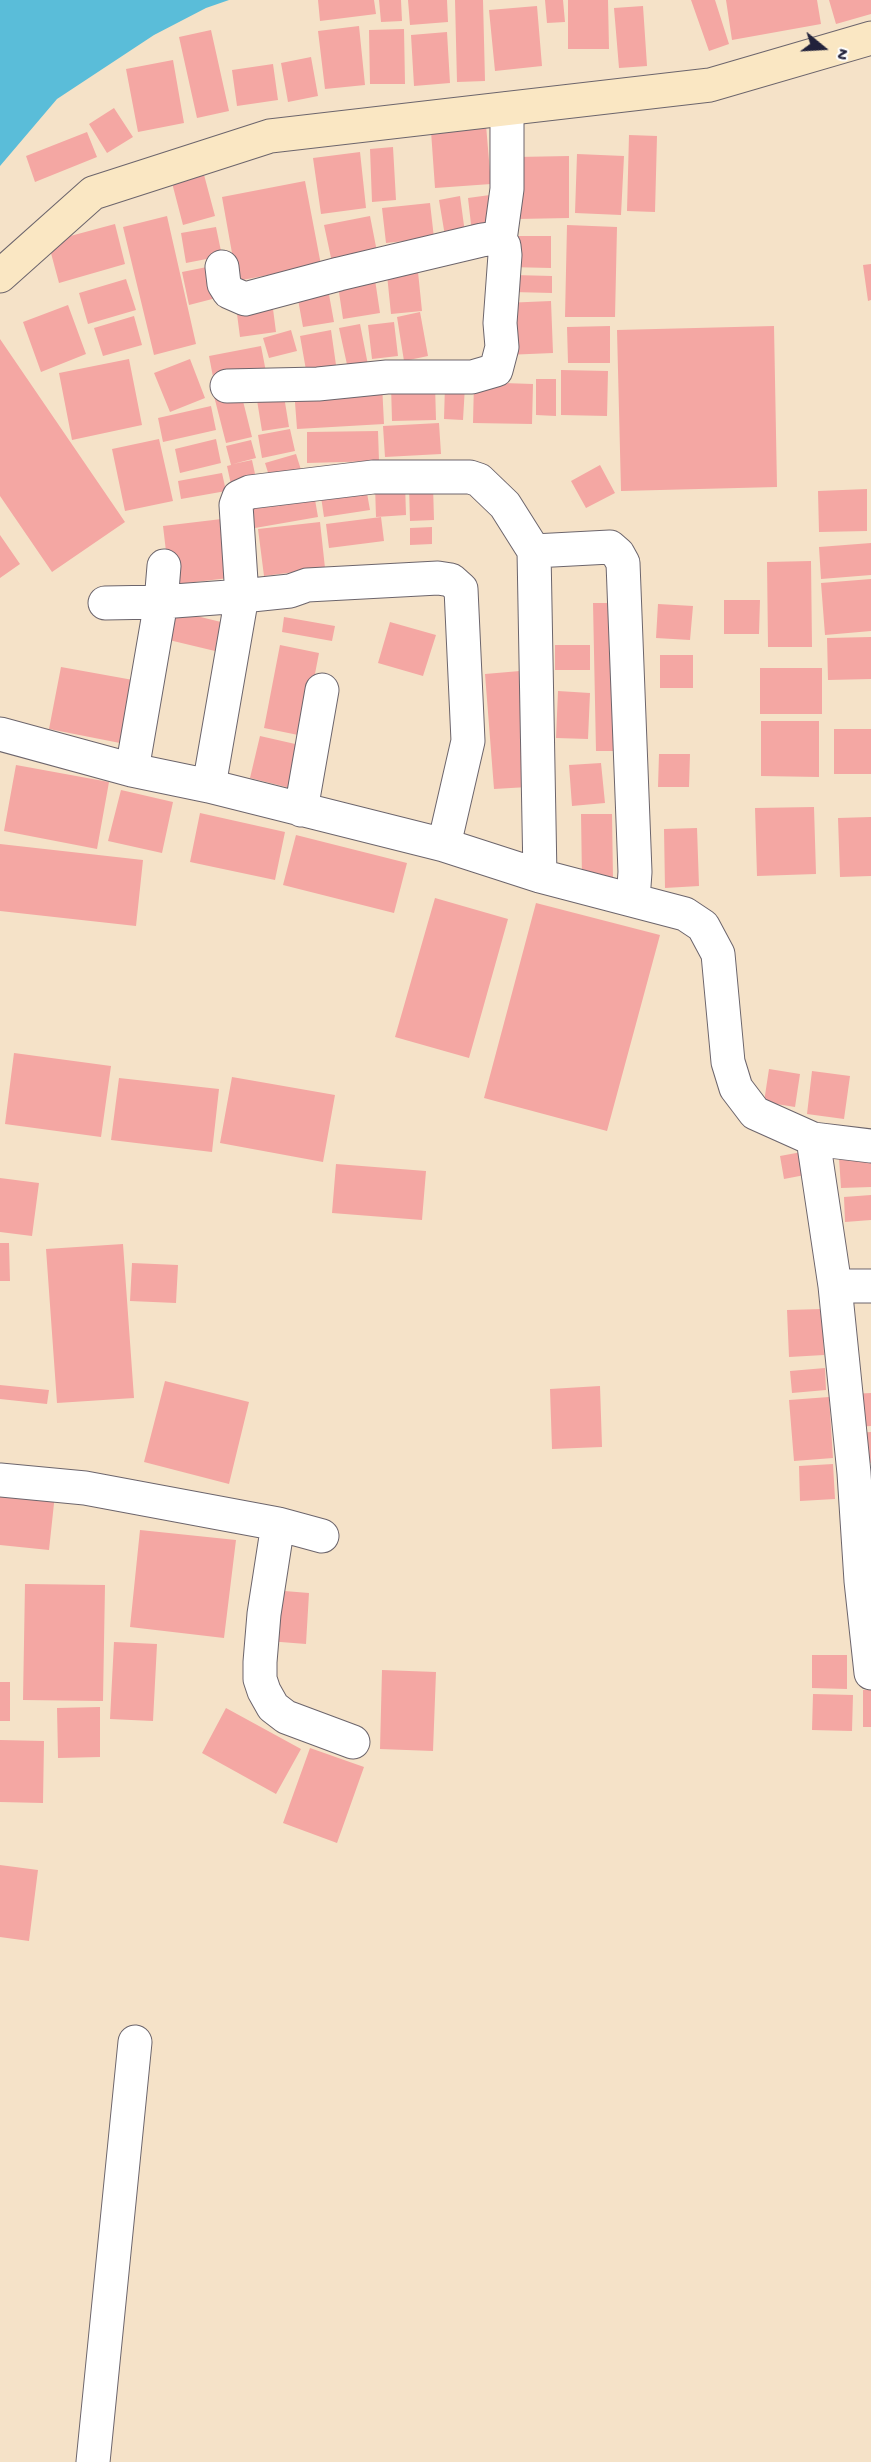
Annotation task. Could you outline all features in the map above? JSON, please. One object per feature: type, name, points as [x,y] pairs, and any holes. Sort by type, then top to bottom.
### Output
[{"type":"main road","points":[[0,276],[93,193],[208,154],[270,136],[710,85],[871,38]]},
{"type":"street","points":[[227,386],[318,384],[387,377],[472,378],[496,370],[502,347],[500,323],[505,255],[504,246],[500,240],[507,189],[507,109]]},
{"type":"street","points":[[222,267],[224,284],[230,292],[245,299],[482,240],[500,240]]},
{"type":"street","points":[[209,786],[242,596],[236,505],[239,497],[250,492],[373,477],[470,477],[479,480],[505,505],[534,551],[540,876]]},
{"type":"street","points":[[534,551],[610,547],[623,563],[635,872],[633,900]]},
{"type":"street","points":[[132,770],[162,602],[164,566]]},
{"type":"street","points":[[105,603],[162,602],[242,596],[290,591],[307,585],[426,578],[451,580],[460,589],[468,741],[444,846]]},
{"type":"street","points":[[301,810],[322,690]]},
{"type":"street","points":[[0,734],[132,770],[209,786],[444,846],[540,876],[685,914],[703,926],[718,954],[728,1062],[736,1088],[756,1113],[813,1139],[871,1146]]},
{"type":"street","points":[[813,1139],[836,1286],[858,1387],[871,1673]]},
{"type":"street","points":[[836,1286],[871,1287]]},
{"type":"street","points":[[0,1480],[85,1488],[278,1524],[322,1536]]},
{"type":"street","points":[[278,1524],[264,1614],[260,1662],[260,1679],[264,1691],[273,1707],[286,1717],[353,1742]]},
{"type":"street","points":[[93,2462],[135,2042]]},
{"type":"water","points":[[0,0],[229,0],[206,8],[154,35],[57,99],[0,166]]},
{"type":"building","points":[[318,0],[374,0],[376,14],[320,21]]},
{"type":"building","points":[[379,0],[401,0],[402,21],[381,22]]},
{"type":"building","points":[[408,0],[447,0],[448,22],[410,25]]},
{"type":"building","points":[[455,0],[483,0],[485,81],[457,82]]},
{"type":"building","points":[[545,0],[563,0],[565,22],[547,23]]},
{"type":"building","points":[[568,0],[608,0],[609,49],[568,49]]},
{"type":"building","points":[[691,0],[715,0],[729,44],[709,51]]},
{"type":"building","points":[[726,0],[817,0],[821,24],[732,40]]},
{"type":"building","points":[[829,0],[871,0],[871,14],[836,24]]},
{"type":"building","points":[[537,6],[542,66],[495,71],[489,10]]},
{"type":"building","points":[[643,6],[647,66],[619,68],[614,8]]},
{"type":"building","points":[[359,26],[365,85],[325,89],[318,31]]},
{"type":"building","points":[[404,29],[405,84],[370,84],[369,30]]},
{"type":"building","points":[[211,30],[229,111],[197,118],[179,37]]},
{"type":"building","points":[[447,32],[450,83],[414,86],[411,35]]},
{"type":"building","points":[[311,57],[318,96],[288,102],[281,63]]},
{"type":"building","points":[[173,60],[184,123],[138,132],[126,69]]},
{"type":"building","points":[[273,64],[278,100],[237,106],[232,70]]},
{"type":"building","points":[[114,108],[133,137],[107,153],[89,124]]},
{"type":"building","points":[[486,125],[491,184],[435,188],[431,131]]},
{"type":"building","points":[[87,132],[97,157],[35,182],[26,156]]},
{"type":"building","points":[[629,135],[657,136],[655,212],[627,211]]},
{"type":"building","points":[[393,147],[396,200],[372,202],[370,149]]},
{"type":"building","points":[[360,152],[366,208],[321,214],[313,158]]},
{"type":"building","points":[[577,154],[624,156],[621,215],[575,213]]},
{"type":"building","points":[[569,156],[569,218],[517,219],[517,157]]},
{"type":"building","points":[[203,171],[215,216],[183,225],[171,179]]},
{"type":"building","points":[[305,181],[321,265],[237,281],[222,197]]},
{"type":"building","points":[[490,195],[494,231],[472,233],[468,198]]},
{"type":"building","points":[[460,196],[465,233],[445,236],[439,200]]},
{"type":"building","points":[[430,203],[434,238],[386,243],[382,208]]},
{"type":"building","points":[[167,216],[196,344],[154,355],[123,227]]},
{"type":"building","points":[[370,216],[378,257],[333,267],[324,225]]},
{"type":"building","points":[[115,224],[125,264],[59,283],[48,242]]},
{"type":"building","points":[[567,225],[617,227],[615,317],[565,317]]},
{"type":"building","points":[[216,227],[222,256],[186,263],[181,233]]},
{"type":"building","points":[[510,236],[551,236],[551,268],[509,267]]},
{"type":"building","points":[[417,262],[422,311],[391,314],[386,265]]},
{"type":"building","points":[[871,264],[871,300],[868,301],[863,265]]},
{"type":"building","points":[[217,265],[224,296],[189,305],[182,272]]},
{"type":"building","points":[[374,273],[380,313],[343,319],[337,279]]},
{"type":"building","points":[[514,275],[552,276],[552,293],[513,292]]},
{"type":"building","points":[[126,279],[136,310],[88,324],[79,293]]},
{"type":"building","points":[[328,289],[334,322],[303,327],[297,294]]},
{"type":"building","points":[[551,301],[553,353],[506,355],[504,303]]},
{"type":"building","points":[[68,305],[86,354],[41,372],[23,322]]},
{"type":"building","points":[[273,309],[276,332],[240,337],[237,314]]},
{"type":"building","points":[[420,312],[428,356],[404,361],[397,317]]},
{"type":"building","points":[[134,316],[142,345],[103,356],[94,328]]},
{"type":"building","points":[[394,322],[398,356],[372,359],[368,325]]},
{"type":"building","points":[[360,324],[368,365],[348,369],[339,328]]},
{"type":"building","points":[[610,326],[610,363],[568,363],[567,327]]},
{"type":"building","points":[[774,326],[777,487],[621,491],[617,330]]},
{"type":"building","points":[[291,330],[297,351],[269,358],[263,338]]},
{"type":"building","points":[[331,330],[336,365],[306,370],[300,336]]},
{"type":"building","points":[[0,339],[125,522],[52,572],[0,496]]},
{"type":"building","points":[[261,346],[266,372],[214,382],[209,356]]},
{"type":"building","points":[[129,359],[142,425],[72,440],[59,373]]},
{"type":"building","points":[[190,359],[205,398],[170,412],[154,373]]},
{"type":"building","points":[[561,370],[608,371],[607,416],[561,415]]},
{"type":"building","points":[[536,379],[556,379],[556,416],[536,415]]},
{"type":"building","points":[[474,382],[533,384],[532,424],[473,423]]},
{"type":"building","points":[[382,384],[384,424],[297,429],[294,389]]},
{"type":"building","points":[[435,384],[436,420],[392,421],[391,385]]},
{"type":"building","points":[[445,385],[465,386],[463,420],[444,419]]},
{"type":"building","points":[[240,389],[252,437],[226,443],[214,396]]},
{"type":"building","points":[[283,390],[289,427],[262,431],[256,394]]},
{"type":"building","points":[[211,406],[216,430],[163,442],[158,418]]},
{"type":"building","points":[[439,423],[441,454],[385,457],[383,426]]},
{"type":"building","points":[[290,429],[295,451],[262,458],[258,435]]},
{"type":"building","points":[[378,431],[379,461],[307,463],[307,432]]},
{"type":"building","points":[[159,439],[173,501],[125,511],[112,449]]},
{"type":"building","points":[[216,439],[221,463],[180,473],[175,449]]},
{"type":"building","points":[[251,440],[256,458],[233,464],[252,460],[257,483],[232,489],[227,466],[231,465],[226,446]]},
{"type":"building","points":[[296,454],[302,473],[271,482],[265,463]]},
{"type":"building","points":[[600,465],[615,493],[586,508],[571,481]]},
{"type":"building","points":[[222,473],[226,491],[181,499],[178,481]]},
{"type":"building","points":[[365,482],[370,510],[324,517],[320,490]]},
{"type":"building","points":[[405,483],[406,515],[376,517],[375,485]]},
{"type":"building","points":[[433,485],[434,520],[410,521],[409,486]]},
{"type":"building","points":[[313,488],[318,517],[255,528],[250,499]]},
{"type":"building","points":[[867,489],[867,531],[819,532],[818,491]]},
{"type":"building","points":[[381,517],[384,541],[329,548],[326,524]]},
{"type":"building","points":[[230,518],[237,577],[170,585],[163,526]]},
{"type":"building","points":[[320,522],[325,568],[264,576],[258,529]]},
{"type":"building","points":[[432,527],[432,544],[410,545],[410,528]]},
{"type":"building","points":[[0,535],[20,564],[0,578]]},
{"type":"building","points":[[871,543],[871,575],[821,579],[819,547]]},
{"type":"building","points":[[811,561],[812,647],[768,647],[767,562]]},
{"type":"building","points":[[871,579],[871,631],[825,635],[821,583]]},
{"type":"building","points":[[724,600],[760,600],[759,634],[724,634]]},
{"type":"building","points":[[593,603],[622,603],[625,751],[596,751]]},
{"type":"building","points":[[658,604],[693,606],[690,640],[656,638]]},
{"type":"building","points":[[176,611],[221,622],[215,651],[169,640]]},
{"type":"building","points":[[284,617],[335,626],[332,641],[282,632]]},
{"type":"building","points":[[390,622],[436,635],[423,676],[378,663]]},
{"type":"building","points":[[871,637],[871,679],[828,680],[827,638]]},
{"type":"building","points":[[280,645],[319,653],[303,736],[264,728]]},
{"type":"building","points":[[555,645],[590,645],[590,670],[555,670]]},
{"type":"building","points":[[660,655],[693,655],[693,688],[660,688]]},
{"type":"building","points":[[61,667],[133,680],[120,743],[49,729]]},
{"type":"building","points":[[760,668],[822,668],[822,714],[760,714]]},
{"type":"building","points":[[520,671],[528,787],[494,789],[485,674]]},
{"type":"building","points":[[558,691],[590,693],[588,739],[556,738]]},
{"type":"building","points":[[761,721],[819,721],[819,777],[761,776]]},
{"type":"building","points":[[834,729],[871,729],[871,774],[834,774]]},
{"type":"building","points":[[260,736],[304,746],[294,789],[250,778]]},
{"type":"building","points":[[659,754],[690,754],[689,787],[658,787]]},
{"type":"building","points":[[601,763],[605,803],[572,806],[569,765]]},
{"type":"building","points":[[16,765],[109,782],[97,849],[4,831]]},
{"type":"building","points":[[121,790],[173,802],[162,853],[108,841]]},
{"type":"building","points":[[814,807],[816,874],[757,876],[755,808]]},
{"type":"building","points":[[200,813],[285,832],[275,880],[190,862]]},
{"type":"building","points":[[581,814],[612,814],[613,879],[582,879]]},
{"type":"building","points":[[871,817],[871,876],[840,877],[838,818]]},
{"type":"building","points":[[697,828],[699,886],[665,888],[664,829]]},
{"type":"building","points":[[296,835],[407,863],[394,913],[283,885]]},
{"type":"building","points":[[0,844],[143,860],[136,926],[0,911]]},
{"type":"building","points":[[435,898],[508,919],[469,1058],[395,1037]]},
{"type":"building","points":[[536,903],[660,935],[607,1131],[484,1098]]},
{"type":"building","points":[[14,1053],[111,1066],[101,1137],[5,1124]]},
{"type":"building","points":[[769,1069],[800,1074],[795,1107],[764,1102]]},
{"type":"building","points":[[812,1071],[850,1076],[844,1119],[807,1114]]},
{"type":"building","points":[[232,1077],[335,1095],[323,1162],[220,1143]]},
{"type":"building","points":[[119,1078],[219,1089],[212,1152],[111,1140]]},
{"type":"building","points":[[807,1151],[810,1174],[784,1179],[780,1156]]},
{"type":"building","points":[[871,1156],[871,1187],[841,1188],[839,1158]]},
{"type":"building","points":[[336,1164],[426,1171],[422,1220],[332,1213]]},
{"type":"building","points":[[0,1178],[39,1183],[32,1236],[0,1232]]},
{"type":"building","points":[[871,1195],[871,1220],[845,1222],[844,1197]]},
{"type":"building","points":[[0,1243],[9,1243],[10,1281],[0,1281]]},
{"type":"building","points":[[123,1244],[134,1398],[57,1403],[46,1249]]},
{"type":"building","points":[[132,1263],[178,1265],[176,1303],[130,1301]]},
{"type":"building","points":[[822,1309],[824,1355],[789,1357],[787,1310]]},
{"type":"building","points":[[825,1368],[826,1390],[792,1393],[790,1371]]},
{"type":"building","points":[[165,1381],[249,1402],[229,1484],[144,1462]]},
{"type":"building","points":[[0,1385],[49,1390],[47,1404],[0,1399]]},
{"type":"building","points":[[600,1386],[602,1447],[552,1449],[550,1389]]},
{"type":"building","points":[[871,1393],[871,1426],[854,1427],[851,1394]]},
{"type":"building","points":[[829,1397],[833,1458],[794,1461],[789,1400]]},
{"type":"building","points":[[871,1432],[871,1463],[857,1464],[855,1433]]},
{"type":"building","points":[[833,1464],[835,1499],[800,1501],[799,1466]]},
{"type":"building","points":[[0,1489],[55,1494],[49,1550],[0,1545]]},
{"type":"building","points":[[140,1530],[236,1540],[224,1638],[130,1627]]},
{"type":"building","points":[[25,1584],[105,1585],[103,1701],[23,1700]]},
{"type":"building","points":[[272,1590],[309,1593],[306,1644],[268,1641]]},
{"type":"building","points":[[114,1642],[157,1644],[153,1721],[110,1719]]},
{"type":"building","points":[[812,1655],[847,1655],[847,1689],[812,1688]]},
{"type":"building","points":[[382,1670],[436,1672],[433,1751],[380,1749]]},
{"type":"building","points":[[0,1682],[10,1682],[10,1721],[0,1721]]},
{"type":"building","points":[[863,1690],[871,1690],[871,1727],[863,1727]]},
{"type":"building","points":[[813,1694],[853,1695],[852,1731],[812,1730]]},
{"type":"building","points":[[100,1707],[100,1757],[58,1758],[57,1708]]},
{"type":"building","points":[[226,1708],[301,1749],[276,1794],[202,1753]]},
{"type":"building","points":[[0,1740],[44,1741],[43,1803],[0,1802]]},
{"type":"building","points":[[310,1748],[364,1767],[337,1843],[283,1823]]},
{"type":"building","points":[[0,1865],[38,1870],[29,1941],[0,1937]]}]
